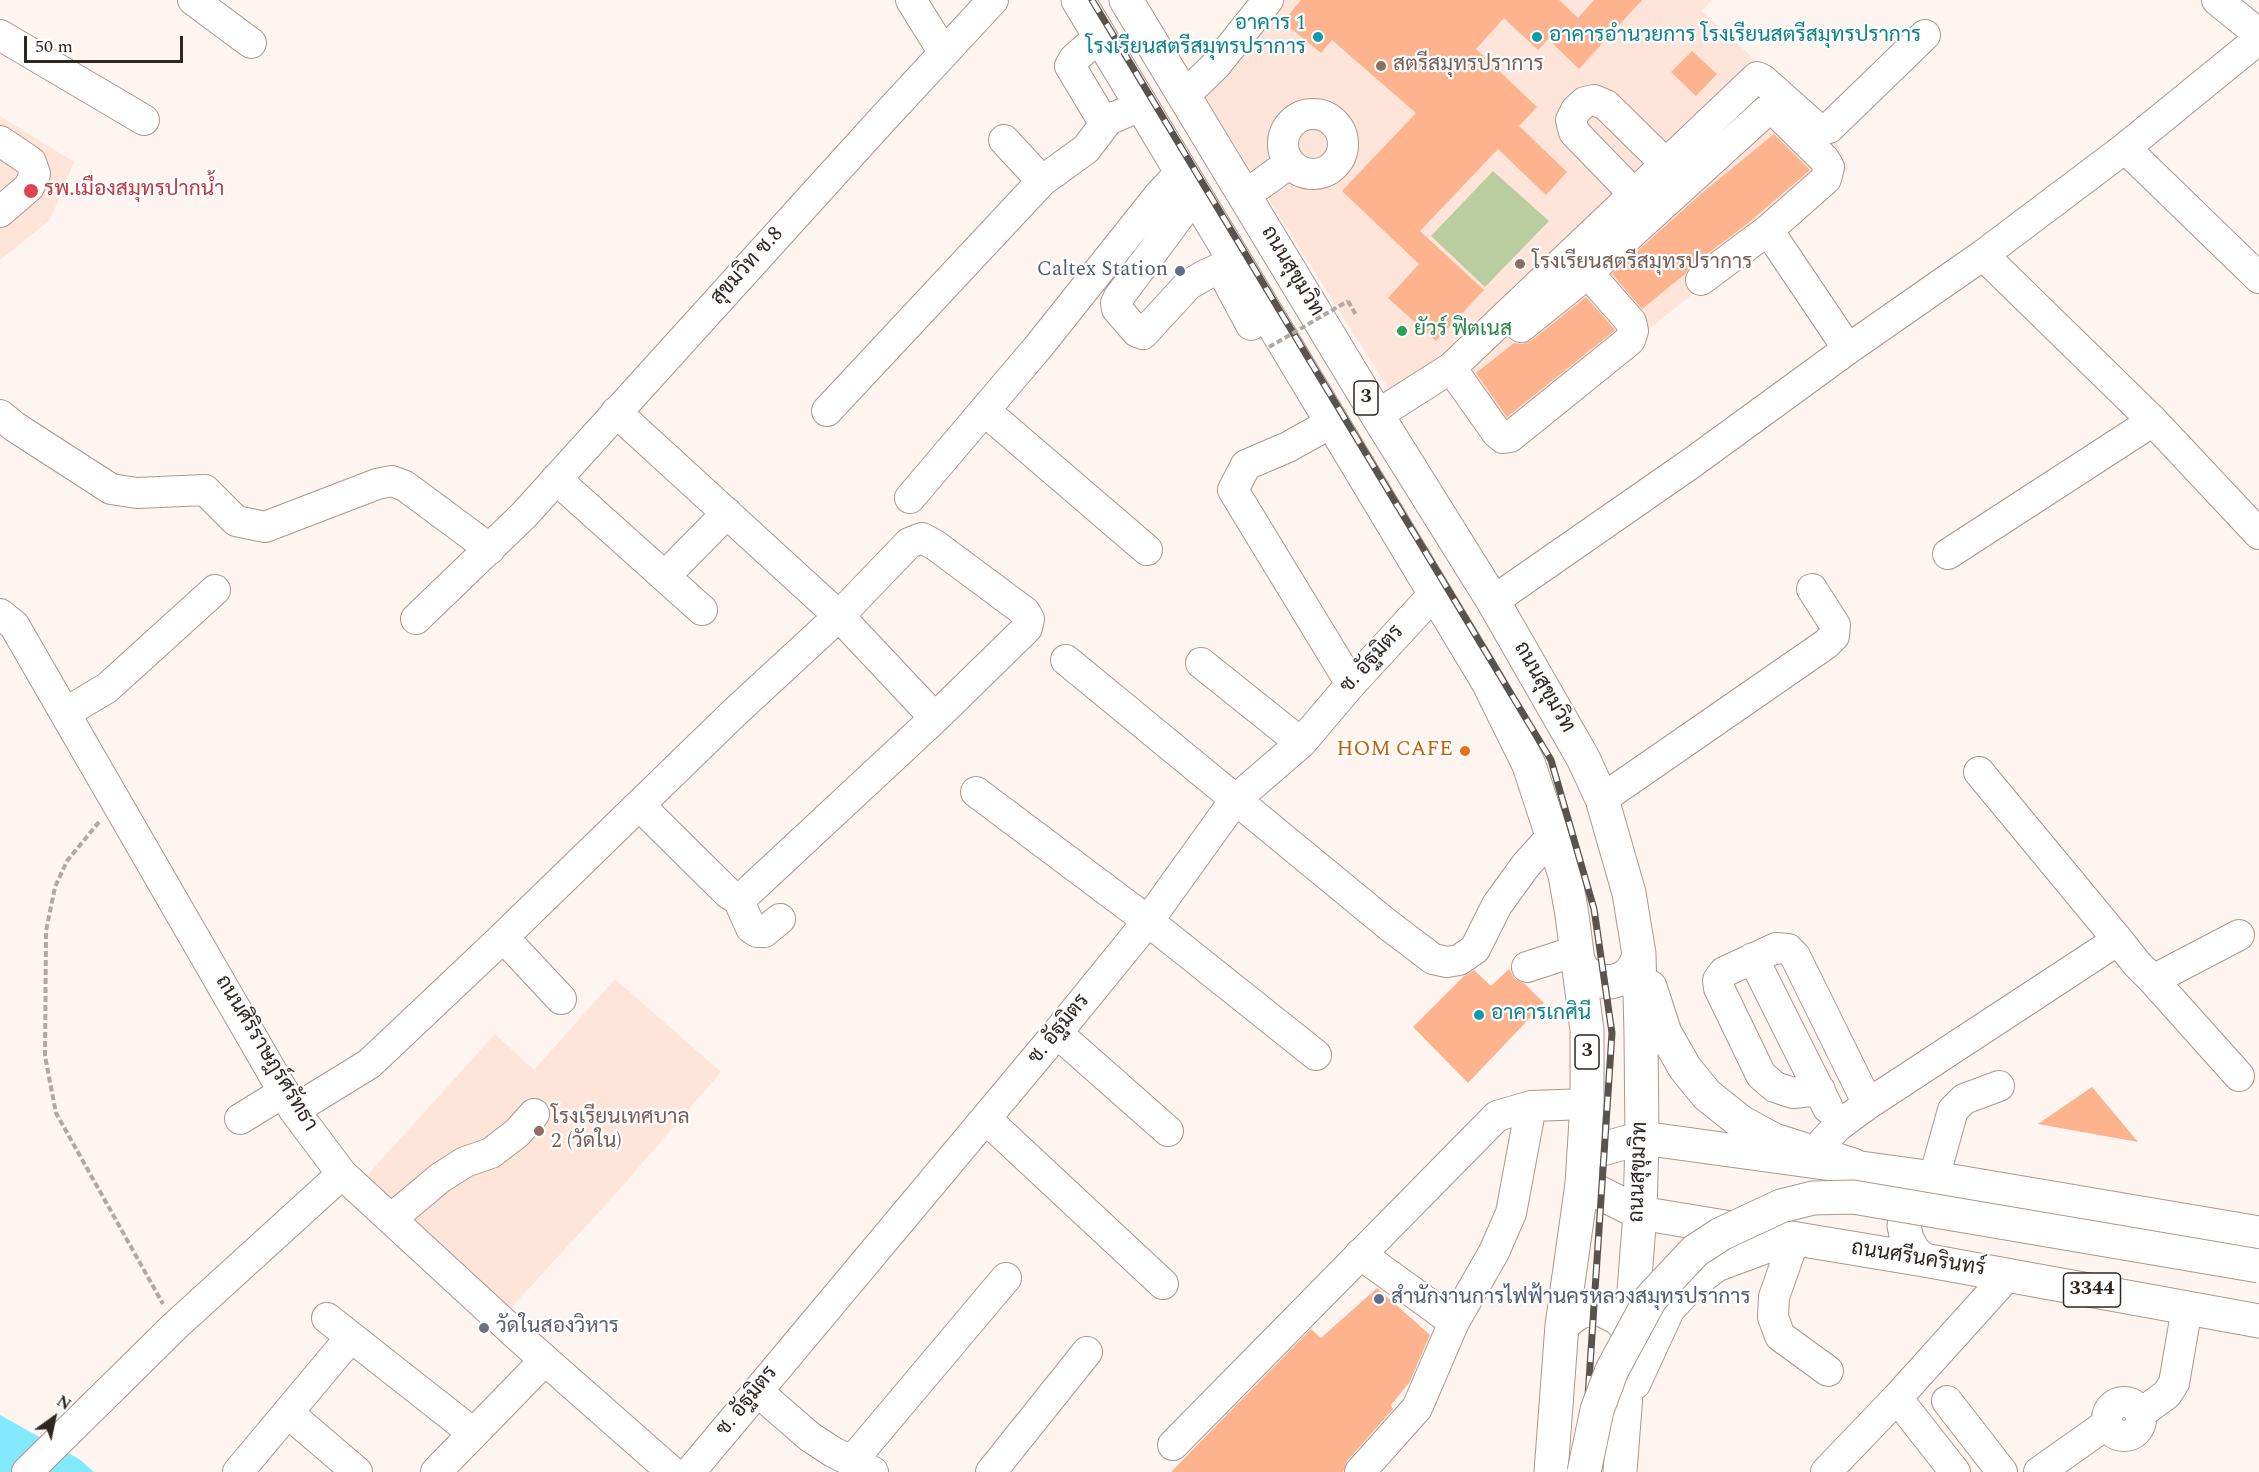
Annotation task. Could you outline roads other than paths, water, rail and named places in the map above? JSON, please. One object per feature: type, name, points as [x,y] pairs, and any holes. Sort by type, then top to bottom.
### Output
[{"type":"main road","name":"ถนนสุขุมวิท","points":[[1078,0],[1188,183],[1227,265],[1331,423],[1488,682],[1529,765],[1565,875],[1587,1030],[1587,1104],[1583,1169],[1562,1325],[1551,1472]]},
{"type":"main road","name":"ถนนสุขุมวิท","points":[[1126,0],[1377,415],[1493,601],[1583,758],[1602,799],[1629,892],[1639,954],[1642,1138],[1640,1214],[1620,1472]]},
{"type":"main road","points":[[1576,951],[1583,970],[1600,981],[1611,982],[1630,973],[1639,954]]},
{"type":"main road","points":[[1639,954],[1665,1033],[1685,1068],[1707,1095],[1749,1126],[1774,1140],[1853,1165]]},
{"type":"main road","points":[[1583,1169],[1642,1138],[1853,1165],[2259,1233]]},
{"type":"main road","name":"ถนนศรีนครินทร์","points":[[1583,1169],[1640,1214],[1924,1260],[2259,1321]]},
{"type":"main road","points":[[1924,1260],[1914,1252],[1907,1239],[1904,1226],[1906,1213],[1912,1201],[1943,1179]]},
{"type":"main road","points":[[1584,1472],[1597,1410],[1612,1370],[1651,1298],[1695,1251],[1721,1234],[1781,1206],[1813,1198],[1853,1197],[2259,1266]]},
{"type":"main road","points":[[1625,1401],[1668,1309],[1691,1284],[1716,1265],[1790,1239]]},
{"type":"main road","points":[[1562,1325],[1579,1312],[1598,1308],[1618,1318],[1630,1331]]},
{"type":"street","points":[[193,0],[251,43]]},
{"type":"street","points":[[911,0],[944,53]]},
{"type":"street","name":"สุขมวิท ซ.8","points":[[416,619],[490,549],[556,479],[993,0]]},
{"type":"street","points":[[1184,96],[1216,65],[1268,0]]},
{"type":"street","points":[[1493,601],[1693,462],[1848,349],[1983,255],[2126,148],[2259,36],[2217,0]]},
{"type":"street","points":[[0,35],[144,120]]},
{"type":"street","points":[[1100,36],[1074,59],[1070,66],[1100,116],[1108,120]]},
{"type":"street","points":[[1455,373],[1634,194],[1757,77],[1818,129],[1829,128],[1924,36]]},
{"type":"street","points":[[1634,194],[1574,132],[1570,120],[1576,110],[1585,102],[1594,100],[1606,105],[1666,165]]},
{"type":"street","points":[[827,411],[1042,181],[1086,148],[1108,120],[1142,105]]},
{"type":"street","points":[[1377,415],[1455,373],[1588,273],[1757,119],[1770,110],[1775,111],[1824,159],[1829,167],[1826,179],[1768,230],[1701,280]]},
{"type":"street","points":[[1004,140],[1042,181]]},
{"type":"street","points":[[0,141],[31,162],[35,174],[29,187],[2,209]]},
{"type":"street","points":[[2126,148],[2259,278]]},
{"type":"street","points":[[1244,196],[1290,163]]},
{"type":"street","points":[[1188,183],[1119,297],[1116,303],[1117,309],[1137,332],[1143,334],[1188,285],[1227,265],[1260,336]]},
{"type":"street","points":[[910,498],[985,411],[1140,217],[1188,183]]},
{"type":"street","points":[[1768,230],[1848,349]]},
{"type":"street","points":[[1983,255],[2153,421],[2259,534]]},
{"type":"street","points":[[1455,373],[1497,433],[1503,438],[1510,437],[1520,430],[1630,340],[1633,331],[1631,322],[1588,273]]},
{"type":"street","points":[[985,411],[1148,550]]},
{"type":"street","points":[[616,412],[839,616],[935,718]]},
{"type":"street","points":[[0,415],[111,489],[137,492],[205,490],[236,521],[265,527],[377,484],[392,481],[405,486],[490,549]]},
{"type":"street","points":[[1948,554],[2153,421]]},
{"type":"street","points":[[1331,423],[1288,447],[1246,465],[1233,490],[1351,684]]},
{"type":"street","points":[[556,479],[702,610]]},
{"type":"street","points":[[665,576],[726,513]]},
{"type":"street","points":[[240,1119],[289,1101],[369,1064],[734,712],[839,616],[909,543],[922,538],[935,545],[1025,612],[1029,619],[1027,628],[935,718],[738,899]]},
{"type":"street","points":[[1602,799],[1826,644],[1834,636],[1835,625],[1812,589]]},
{"type":"street","points":[[65,714],[107,688],[215,590]]},
{"type":"street","name":"ซ. อัฐมิตร","points":[[690,1472],[986,1119],[1148,921],[1235,800],[1301,743],[1351,684],[1434,594]]},
{"type":"street","name":"ถนนศิริราษฎร์ศรัทธา","points":[[0,614],[14,625],[289,1101],[342,1174],[544,1360],[672,1472]]},
{"type":"street","points":[[1066,660],[1433,959],[1447,962],[1459,960],[1475,949],[1497,905],[1526,865],[1552,836]]},
{"type":"street","points":[[1201,663],[1301,743]]},
{"type":"street","points":[[1979,772],[2137,964],[2239,1076]]},
{"type":"street","points":[[976,792],[1148,921],[1316,1055]]},
{"type":"street","points":[[639,805],[729,894],[738,899],[751,928],[757,932],[764,932],[780,920]]},
{"type":"street","points":[[2153,980],[2239,935]]},
{"type":"street","points":[[503,937],[561,999]]},
{"type":"street","points":[[1814,1152],[1838,1126],[1868,1104],[2118,940]]},
{"type":"street","points":[[1820,1090],[1793,1093],[1775,1087],[1761,1075],[1719,988],[1718,980],[1724,972],[1782,947],[1788,949],[1795,956],[1868,1104]]},
{"type":"street","points":[[1527,967],[1576,951]]},
{"type":"street","points":[[1753,958],[1838,1126]]},
{"type":"street","points":[[1057,1033],[1168,1131]]},
{"type":"street","points":[[1943,1179],[1953,1110],[1964,1099],[1999,1086]]},
{"type":"street","points":[[1173,1445],[1497,1116],[1531,1106],[1587,1104]]},
{"type":"street","points":[[1360,1472],[1417,1408],[1454,1322],[1494,1252],[1511,1213],[1531,1106]]},
{"type":"street","points":[[391,1219],[440,1178],[465,1162],[491,1153],[517,1133],[534,1113]]},
{"type":"street","points":[[986,1119],[1163,1284]]},
{"type":"street","points":[[27,1472],[175,1326],[342,1174]]},
{"type":"street","points":[[1790,1239],[1774,1298],[1773,1317],[1780,1335],[1828,1371]]},
{"type":"street","points":[[1360,1254],[1454,1322]]},
{"type":"street","points":[[1826,1472],[1898,1398],[2008,1275]]},
{"type":"street","points":[[757,1391],[810,1437],[862,1467],[1006,1278]]},
{"type":"street","points":[[2039,1472],[2108,1424],[2115,1434],[2126,1436],[2136,1431],[2140,1426],[2140,1414],[2167,1394],[2174,1383],[2187,1308]]},
{"type":"street","points":[[327,1318],[473,1433]]},
{"type":"street","points":[[238,1472],[351,1337]]},
{"type":"street","points":[[991,1472],[1088,1352]]},
{"type":"street","points":[[436,1472],[544,1360]]},
{"type":"street","points":[[1898,1398],[1954,1472]]},
{"type":"street","points":[[1947,1401],[2002,1472]]},
{"type":"street","points":[[288,1413],[357,1472]]},
{"type":"water","points":[[0,1415],[79,1459],[94,1472],[0,1472]]},
{"type":"railway","points":[[1092,0],[1551,760],[1594,909],[1612,1033],[1583,1472]]},
{"type":"place","name":"อาคาร 1 โรงเรียนสตรีสมุทรปราการ","points":[[1318,37]]},
{"type":"place","name":"อาคารอำนวยการ โรงเรียนสตรีสมุทรปราการ","points":[[1537,37]]},
{"type":"place","name":"สตรีสมุทรปราการ","points":[[1381,66]]},
{"type":"place","name":"รพ.เมืองสมุทรปากน้ำ","points":[[31,191]]},
{"type":"place","name":"โรงเรียนสตรีสมุทรปราการ","points":[[1520,264]]},
{"type":"place","name":"Caltex Station","points":[[1180,271]]},
{"type":"place","name":"ยัวร์ ฟิตเนส","points":[[1402,331]]},
{"type":"place","name":"HOM CAFE","points":[[1465,751]]},
{"type":"place","name":"อาคารเกศินี","points":[[1479,1015]]},
{"type":"place","name":"โรงเรียนเทศบาล 2 (วัดใน)","points":[[539,1131]]},
{"type":"place","name":"สำนักงานการไฟฟ้านครหลวงสมุทรปราการ","points":[[1379,1299]]},
{"type":"place","name":"วัดในสองวิหาร","points":[[484,1328]]}]
